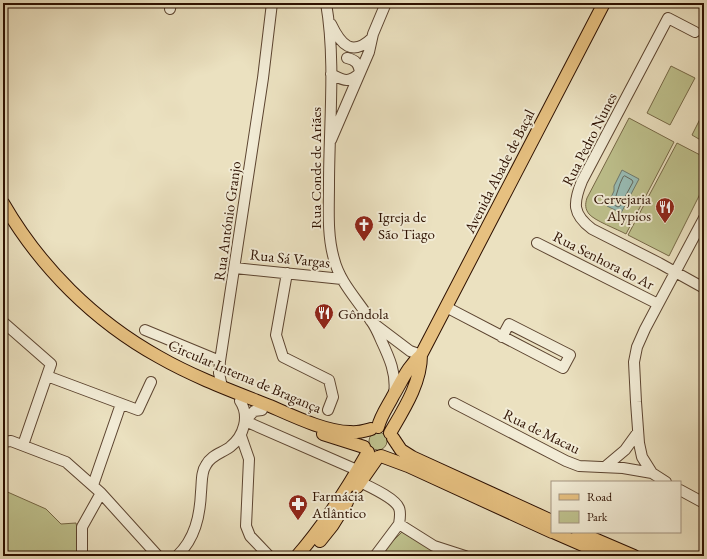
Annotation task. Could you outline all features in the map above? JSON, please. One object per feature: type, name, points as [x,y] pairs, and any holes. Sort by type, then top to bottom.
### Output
[{"type":"main road","name":"Avenida Abade de Baçal","points":[[373,453],[388,453],[391,450],[393,442],[392,435],[416,383],[421,369],[422,355],[604,3]]},
{"type":"main road","name":"Circular Interna de Bragança","points":[[3,203],[33,248],[50,269],[80,300],[101,318],[142,348],[159,358],[203,379],[332,430],[357,432],[374,428]]},
{"type":"main road","name":"Circular Interna de Bragança","points":[[3,214],[17,236],[44,271],[80,308],[103,327],[141,353],[184,378],[324,435],[408,466],[551,532]]},
{"type":"main road","name":"Avenida Abade de Baçal","points":[[373,453],[364,436],[374,428],[408,368],[422,355]]},
{"type":"main road","points":[[374,428],[385,428],[392,435],[400,450],[412,457],[551,521]]},
{"type":"main road","name":"Avenida Abade de Baçal","points":[[297,556],[358,476],[373,453]]},
{"type":"main road","name":"Avenida Abade de Baçal","points":[[307,556],[332,526],[358,476]]},
{"type":"main road","name":"Circular Interna de Bragança","points":[[554,533],[608,556]]},
{"type":"main road","points":[[580,533],[634,556]]},
{"type":"street","name":"Rua António Granjo","points":[[222,387],[219,373],[220,361],[263,78],[272,3]]},
{"type":"street","name":"Rua Conde de Ariães","points":[[326,3],[329,20],[331,69],[329,144],[330,238],[334,261],[342,279],[372,321],[391,364],[395,385],[394,394]]},
{"type":"street","points":[[378,3],[382,13]]},
{"type":"street","points":[[329,144],[369,52],[372,38],[386,3]]},
{"type":"street","name":"Rua Pedro Nunes","points":[[695,32],[668,18],[582,181],[575,203],[577,213],[584,223],[592,229],[704,288]]},
{"type":"street","points":[[329,20],[343,44],[353,48],[363,46]]},
{"type":"street","points":[[360,73],[351,80],[346,80],[331,69],[356,53],[372,38]]},
{"type":"street","points":[[347,58],[357,63],[360,67],[360,73]]},
{"type":"street","points":[[652,473],[642,456],[638,432],[634,362],[637,347],[704,218]]},
{"type":"street","name":"Rua Senhora do Ar","points":[[537,243],[658,304]]},
{"type":"street","name":"Rua Sá Vargas","points":[[235,268],[342,279]]},
{"type":"street","points":[[287,273],[276,335],[283,357],[329,380],[333,397],[328,410]]},
{"type":"street","points":[[446,307],[502,337],[563,368],[570,355],[509,324],[502,337]]},
{"type":"street","name":"Rua Conde de Ariães","points":[[372,321],[410,351],[422,355]]},
{"type":"street","points":[[3,322],[51,364],[23,445]]},
{"type":"street","points":[[145,330],[220,361],[214,371],[203,379]]},
{"type":"street","points":[[47,376],[138,410],[151,382]]},
{"type":"street","points":[[177,556],[184,550],[192,538],[197,522],[200,506],[202,476],[206,465],[213,457],[230,447],[241,436],[245,421],[244,408],[240,401]]},
{"type":"street","name":"Rua de Macau","points":[[454,403],[566,461],[579,466],[606,466],[652,473],[664,481]]},
{"type":"street","points":[[93,485],[121,404]]},
{"type":"street","points":[[245,421],[254,411],[262,410]]},
{"type":"street","points":[[245,421],[358,476],[394,501],[399,507],[399,524],[375,556]]},
{"type":"street","points":[[606,466],[625,450],[638,432]]},
{"type":"street","points":[[241,436],[249,459],[246,526],[250,536],[269,556]]},
{"type":"street","points":[[3,442],[12,441],[66,462],[102,493],[158,556]]},
{"type":"street","points":[[681,491],[704,503]]},
{"type":"street","points":[[82,556],[82,527],[102,493]]},
{"type":"street","points":[[399,524],[446,553],[465,556]]},
{"type":"green space","points":[[671,66],[695,78],[670,125],[647,113]]},
{"type":"green space","points":[[704,111],[704,142],[692,135]]},
{"type":"green space","points":[[629,118],[674,142],[626,234],[592,217],[587,210],[586,204],[587,198]]},
{"type":"green space","points":[[677,143],[704,157],[704,186],[669,256],[628,235]]},
{"type":"green space","points":[[378,432],[384,435],[387,441],[384,447],[378,450],[372,447],[369,441],[372,435]]},
{"type":"green space","points":[[3,490],[46,509],[61,524],[76,523],[78,533],[77,556],[3,556]]},
{"type":"green space","points":[[402,532],[441,555],[383,556],[387,547]]},
{"type":"water","points":[[622,170],[639,179],[621,213],[607,206],[614,191],[614,186]]},
{"type":"place","name":"Cervejaria Alypios","points":[[665,224]]},
{"type":"place","name":"Igreja de São Tiago","points":[[364,242]]},
{"type":"place","name":"Gôndola","points":[[324,330]]},
{"type":"place","name":"Farmácia Atlântico","points":[[298,521]]}]
